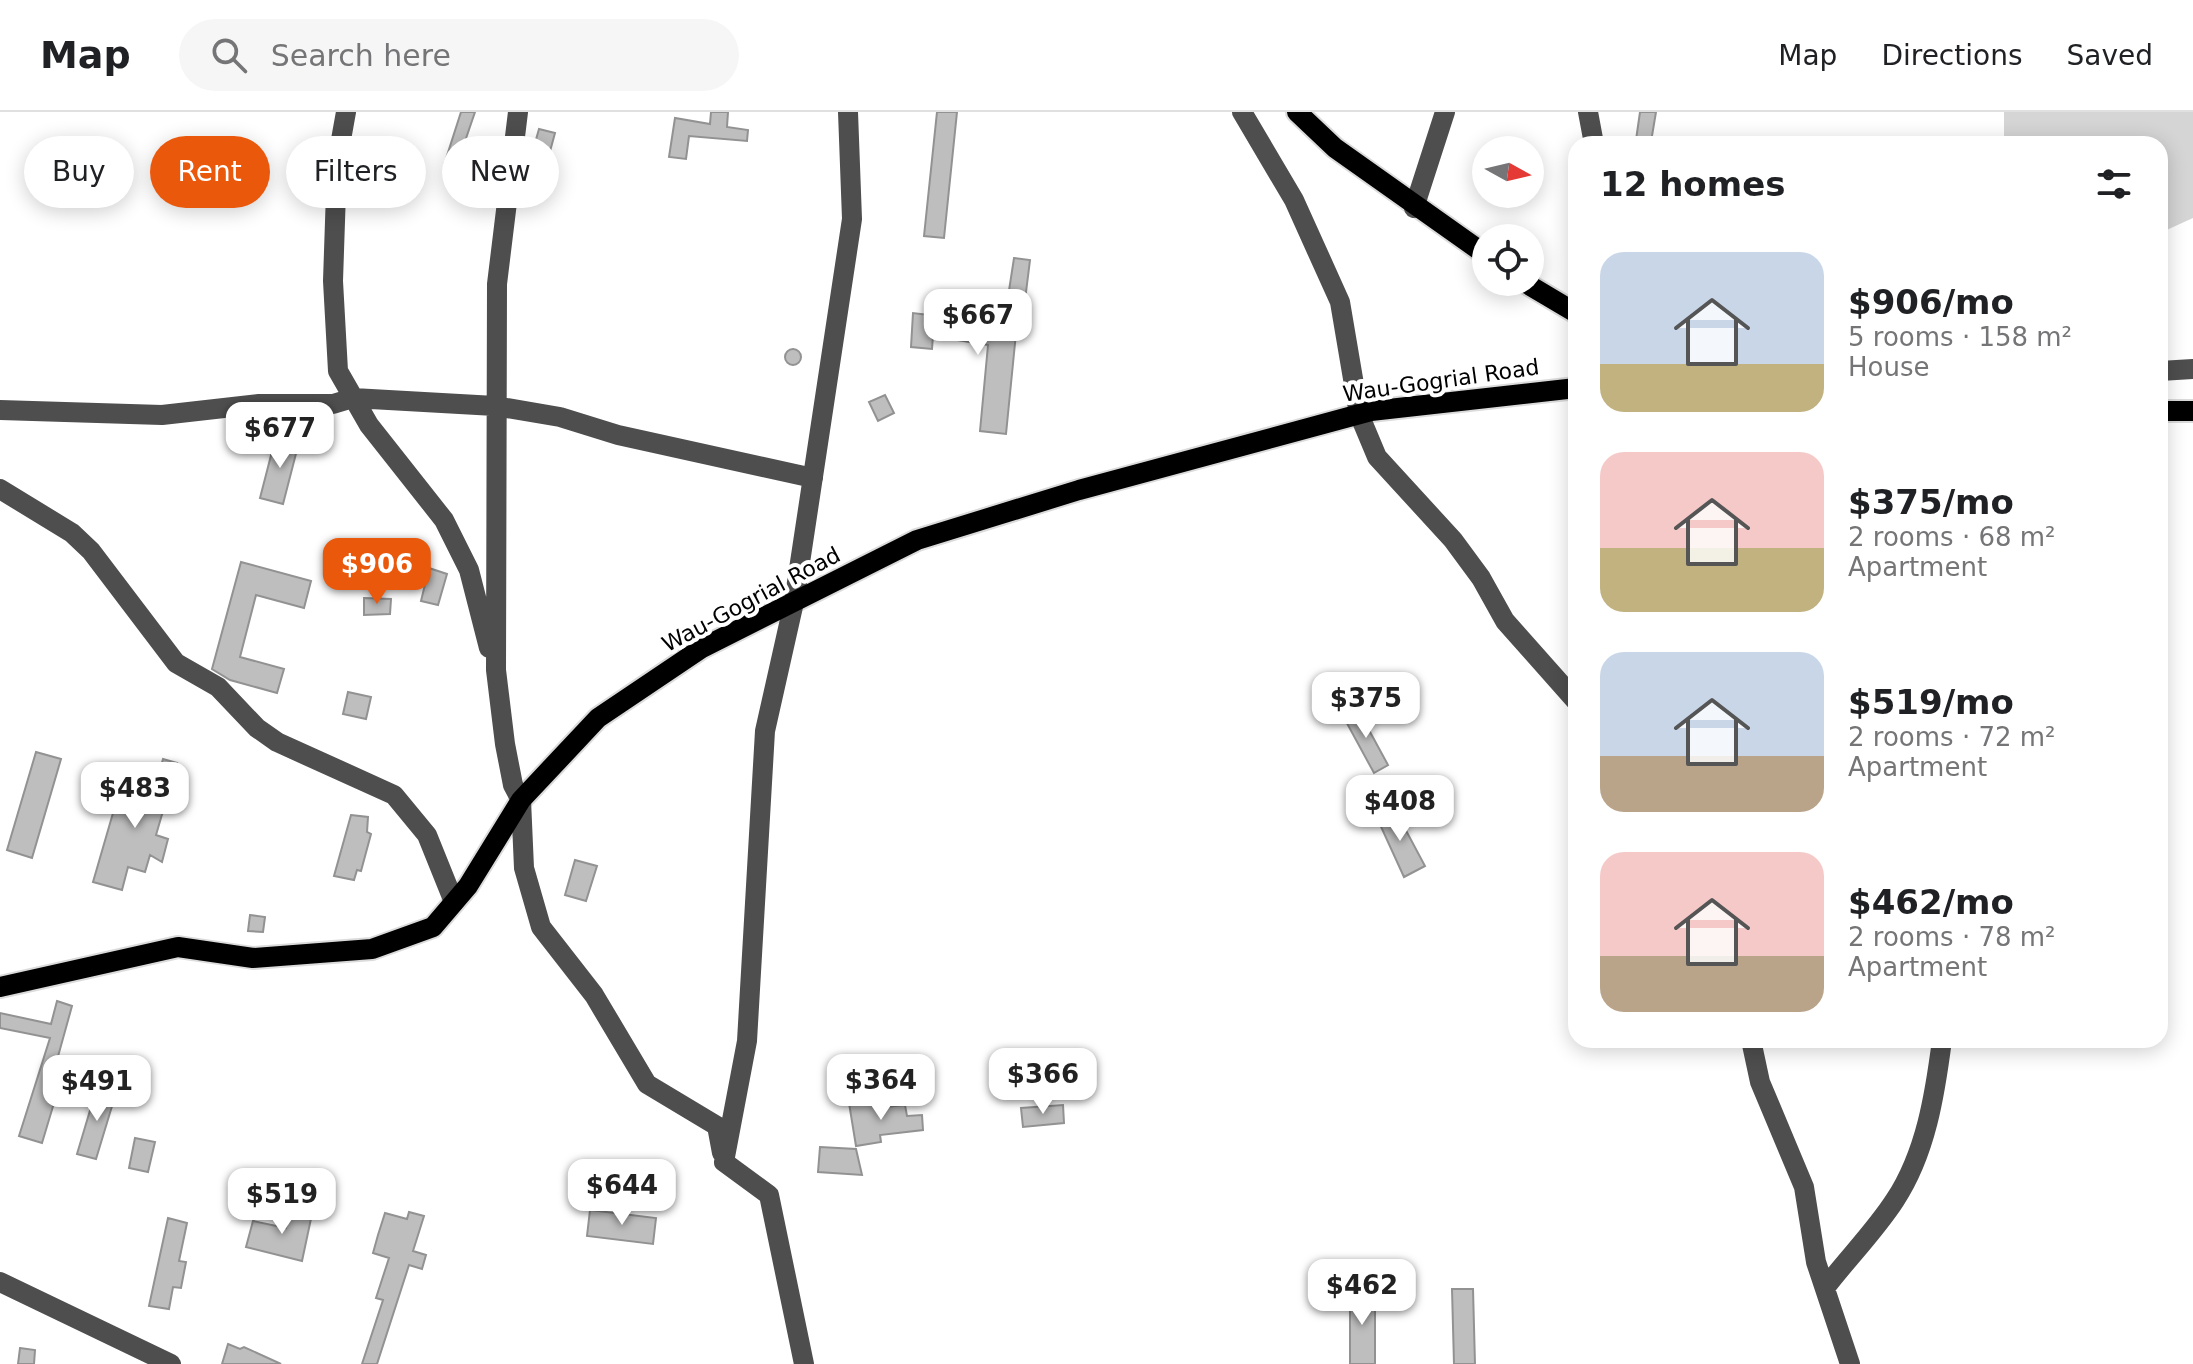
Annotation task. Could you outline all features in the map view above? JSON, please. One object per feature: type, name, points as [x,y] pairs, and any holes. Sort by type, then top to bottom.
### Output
[{"type":"main road","points":[[1297,112],[1335,148],[1414,208],[1472,246]]},
{"type":"main road","points":[[1544,294],[1568,308]]},
{"type":"main road","name":"Wau-Gogrial Road","points":[[0,987],[178,947],[253,958],[372,949],[433,927],[468,886],[521,800],[598,718],[702,648],[917,540],[1079,490],[1359,414],[1568,389]]},
{"type":"main road","points":[[2168,411],[2193,411]]},
{"type":"street","points":[[346,112],[337,162],[333,281],[338,371],[369,425],[444,520],[469,570],[496,670]]},
{"type":"street","points":[[518,112],[497,284],[496,670],[505,744],[513,785],[521,800],[524,868],[541,927],[594,995],[647,1084],[717,1126],[724,1162],[769,1195],[804,1364]]},
{"type":"street","points":[[724,1162],[747,1041],[765,731],[794,602],[852,219],[848,112]]},
{"type":"street","points":[[1242,112],[1294,200],[1340,302],[1359,414],[1377,457],[1453,540],[1481,578],[1505,621],[1568,692]]},
{"type":"street","points":[[1414,208],[1445,112]]},
{"type":"street","points":[[1588,112],[1592,136]]},
{"type":"street","points":[[2168,371],[2193,369]]},
{"type":"street","points":[[0,410],[162,415],[259,404],[333,404],[353,398],[495,406],[560,417],[618,435],[813,478]]},
{"type":"street","points":[[0,489],[72,533],[91,551],[176,663],[218,687],[257,728],[348,776],[394,795],[427,835],[454,902]]},
{"type":"street","points":[[1753,1048],[1760,1082],[1804,1187],[1809,1231],[1850,1364]]},
{"type":"street","points":[[1825,1288],[1895,1200],[1918,1153],[1935,1090],[1941,1048]]},
{"type":"street","points":[[0,1282],[171,1364]]},
{"type":"shaded area","points":[[2004,112],[2193,112],[2193,218],[2168,229],[2168,136],[2004,136]]},
{"type":"building","points":[[461,112],[475,112],[467,136],[453,136]]},
{"type":"building","points":[[711,112],[728,112],[727,127],[748,130],[747,141],[689,136],[686,159],[669,157],[675,118],[710,124]]},
{"type":"building","points":[[937,112],[957,112],[944,238],[924,236]]},
{"type":"building","points":[[1640,112],[1656,112],[1652,136],[1637,136]]},
{"type":"building","points":[[539,129],[555,133],[554,136],[537,136]]},
{"type":"building","points":[[1014,258],[1030,260],[1025,300],[1008,297]]},
{"type":"building","points":[[946,311],[969,314],[968,318],[1017,323],[1006,434],[980,431],[988,345],[933,336],[932,349],[911,347],[913,313],[946,317]]},
{"type":"building","points":[[793,349],[799,351],[799,363],[793,365],[787,363],[785,357],[787,351]]},
{"type":"building","points":[[885,395],[894,413],[878,421],[869,402]]},
{"type":"building","points":[[276,436],[299,442],[283,504],[260,498]]},
{"type":"building","points":[[241,562],[311,581],[304,608],[256,595],[240,657],[284,669],[277,693],[230,680],[212,669]]},
{"type":"building","points":[[429,568],[447,574],[438,605],[421,601]]},
{"type":"building","points":[[364,598],[391,599],[390,614],[364,615]]},
{"type":"building","points":[[348,692],[371,697],[366,719],[343,714]]},
{"type":"building","points":[[1357,708],[1388,765],[1374,773],[1343,716]]},
{"type":"building","points":[[36,752],[61,759],[32,858],[7,850]]},
{"type":"building","points":[[163,759],[177,763],[156,835],[168,839],[162,862],[150,855],[145,872],[128,867],[122,890],[93,882],[122,782],[154,792]]},
{"type":"building","points":[[1394,808],[1425,866],[1404,877],[1377,818]]},
{"type":"building","points":[[351,815],[368,817],[367,832],[371,834],[361,871],[357,870],[354,880],[334,876]]},
{"type":"building","points":[[575,860],[597,866],[586,901],[565,895]]},
{"type":"building","points":[[250,915],[265,917],[263,932],[248,931]]},
{"type":"building","points":[[57,1001],[72,1006],[57,1060],[66,1063],[42,1143],[19,1136],[50,1038],[0,1028],[0,1013],[51,1024]]},
{"type":"building","points":[[97,1087],[116,1093],[96,1159],[77,1154]]},
{"type":"building","points":[[874,1099],[876,1108],[905,1105],[907,1116],[922,1115],[923,1130],[880,1135],[881,1142],[856,1146],[849,1103]]},
{"type":"building","points":[[1063,1105],[1064,1123],[1023,1127],[1021,1108]]},
{"type":"building","points":[[135,1138],[155,1142],[148,1172],[129,1168]]},
{"type":"building","points":[[820,1147],[856,1149],[862,1175],[818,1172]]},
{"type":"building","points":[[290,1209],[312,1214],[302,1261],[246,1247],[253,1221],[286,1228]]},
{"type":"building","points":[[590,1210],[656,1218],[653,1244],[587,1236]]},
{"type":"building","points":[[409,1212],[424,1216],[413,1251],[426,1255],[422,1269],[409,1265],[377,1364],[362,1364],[383,1300],[376,1298],[389,1258],[373,1253],[378,1235],[385,1213],[407,1219]]},
{"type":"building","points":[[168,1218],[187,1223],[179,1261],[186,1262],[181,1288],[173,1287],[169,1309],[149,1306]]},
{"type":"building","points":[[1452,1289],[1473,1289],[1475,1364],[1454,1364]]},
{"type":"building","points":[[1350,1290],[1375,1290],[1375,1364],[1350,1364]]},
{"type":"building","points":[[228,1344],[240,1349],[244,1347],[281,1364],[222,1364]]},
{"type":"building","points":[[20,1348],[35,1350],[34,1364],[18,1364]]}]
